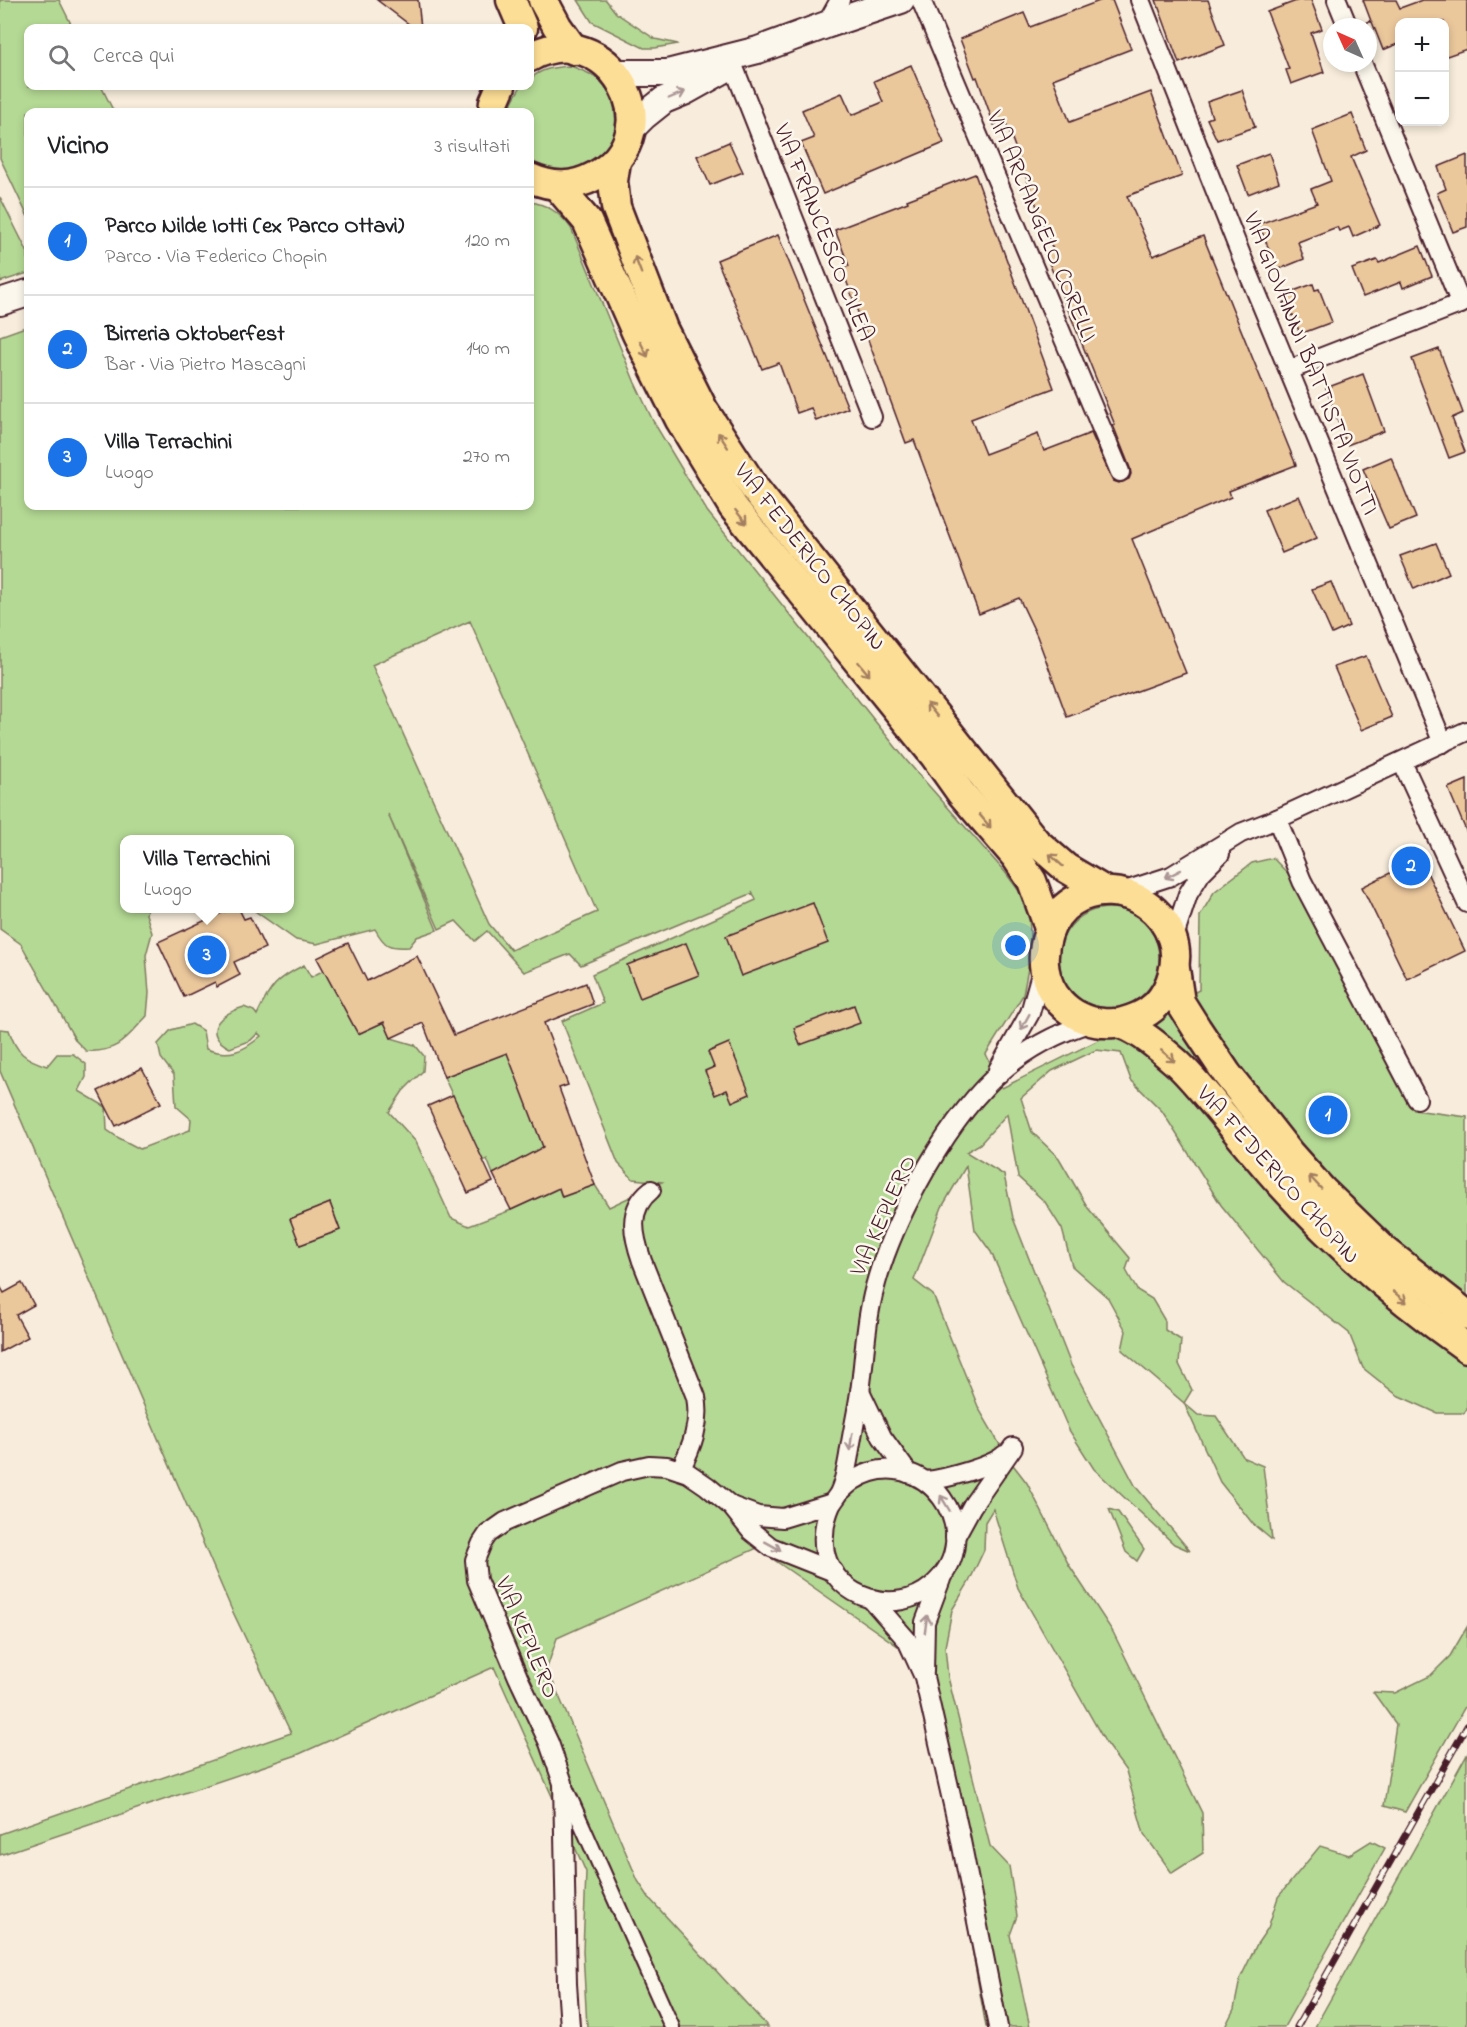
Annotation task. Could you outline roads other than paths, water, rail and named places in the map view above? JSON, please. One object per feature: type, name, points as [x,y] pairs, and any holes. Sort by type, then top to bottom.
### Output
[{"type":"main road","points":[[511,0],[521,24]]},
{"type":"main road","points":[[543,0],[557,26],[574,50]]},
{"type":"main road","points":[[615,73],[667,73],[758,50],[901,0]]},
{"type":"main road","points":[[534,56],[553,49],[574,50],[588,53],[603,61],[615,73],[626,90],[632,109],[631,129],[626,147],[616,161],[600,173],[583,183],[558,187],[534,179]]},
{"type":"main road","points":[[631,129],[664,100],[686,91],[758,50]]},
{"type":"main road","name":"VIA FEDERICO CHOPIN","points":[[616,161],[613,181],[616,207],[663,329],[703,409],[754,489],[1036,842],[1066,868],[1114,892],[1140,898],[1155,909],[1166,923],[1173,940],[1175,954],[1174,969],[1168,988],[1156,1005],[1139,1017],[1106,1022]]},
{"type":"main road","name":"VIA FEDERICO CHOPIN","points":[[558,187],[587,220],[637,334],[680,420],[733,507],[934,755],[961,793],[1016,857],[1032,881],[1050,928]]},
{"type":"main road","points":[[0,302],[24,294]]},
{"type":"main road","name":"VIA FEDERICO CHOPIN","points":[[1114,892],[1088,894],[1072,902],[1059,914],[1050,928],[1044,947],[1043,966],[1048,985],[1059,1002],[1074,1014],[1106,1022],[1147,1039],[1179,1064],[1282,1185],[1354,1260],[1467,1348]]},
{"type":"main road","name":"VIA FEDERICO CHOPIN","points":[[1174,969],[1180,1002],[1227,1074],[1289,1153],[1356,1224],[1415,1276],[1467,1315]]},
{"type":"street","points":[[826,25],[840,0]]},
{"type":"street","name":"VIA ARCANGELO CORELLI","points":[[921,0],[1120,472]]},
{"type":"street","name":"VIA GIOVANNI BATTISTA VIOTTI","points":[[1140,0],[1443,743]]},
{"type":"street","points":[[1337,0],[1344,18]]},
{"type":"street","name":"VIA FRANCESCO CILEA","points":[[732,65],[873,417]]},
{"type":"street","points":[[1289,370],[1464,303],[1366,72]]},
{"type":"street","points":[[1114,892],[1171,876],[1241,833],[1277,819],[1467,731]]},
{"type":"street","points":[[1402,762],[1467,903]]},
{"type":"street","points":[[1277,819],[1302,881],[1417,1099]]},
{"type":"street","points":[[1173,940],[1188,894],[1201,873],[1241,833]]},
{"type":"street","points":[[995,1077],[1030,1013],[1043,966]]},
{"type":"street","points":[[995,1077],[1052,1036],[1106,1022]]},
{"type":"street","name":"VIA KEPLERO","points":[[836,1498],[849,1458],[871,1303],[879,1274],[894,1235],[923,1174],[966,1110],[995,1077]]},
{"type":"street","points":[[651,1190],[643,1196],[635,1210],[636,1239],[642,1261],[696,1397],[698,1408],[698,1420],[692,1444],[680,1470]]},
{"type":"street","points":[[860,1391],[882,1437],[908,1473]]},
{"type":"street","points":[[924,1677],[926,1622],[952,1556],[955,1537],[972,1506],[1012,1448],[999,1460],[989,1465],[939,1479],[926,1480]]},
{"type":"street","name":"VIA KEPLERO","points":[[570,2027],[566,1962],[562,1783],[549,1743],[510,1660],[477,1580],[475,1570],[478,1551],[488,1534],[505,1522],[621,1471],[649,1465],[667,1466],[680,1470],[707,1486],[731,1506]]},
{"type":"street","points":[[943,1574],[925,1591],[903,1600],[887,1602],[856,1593],[834,1572],[826,1556],[823,1538],[825,1520],[836,1498],[854,1480],[871,1472],[890,1470],[908,1473],[926,1480],[936,1489],[950,1511],[955,1537]]},
{"type":"street","points":[[731,1506],[758,1516],[783,1518],[836,1498]]},
{"type":"street","points":[[731,1506],[751,1532],[771,1547],[834,1572]]},
{"type":"street","points":[[871,1599],[907,1640],[924,1677],[959,1831],[998,2027]]},
{"type":"street","points":[[562,1783],[672,2027]]},
{"type":"railway","points":[[1297,2027],[1467,1726]]},
{"type":"place","name":"Birreria Oktoberfest","points":[[1411,866]]},
{"type":"place","name":"Villa Terrachini","points":[[207,955]]},
{"type":"place","name":"Parco Nilde Iotti (ex Parco Ottavi)","points":[[1328,1115]]}]
